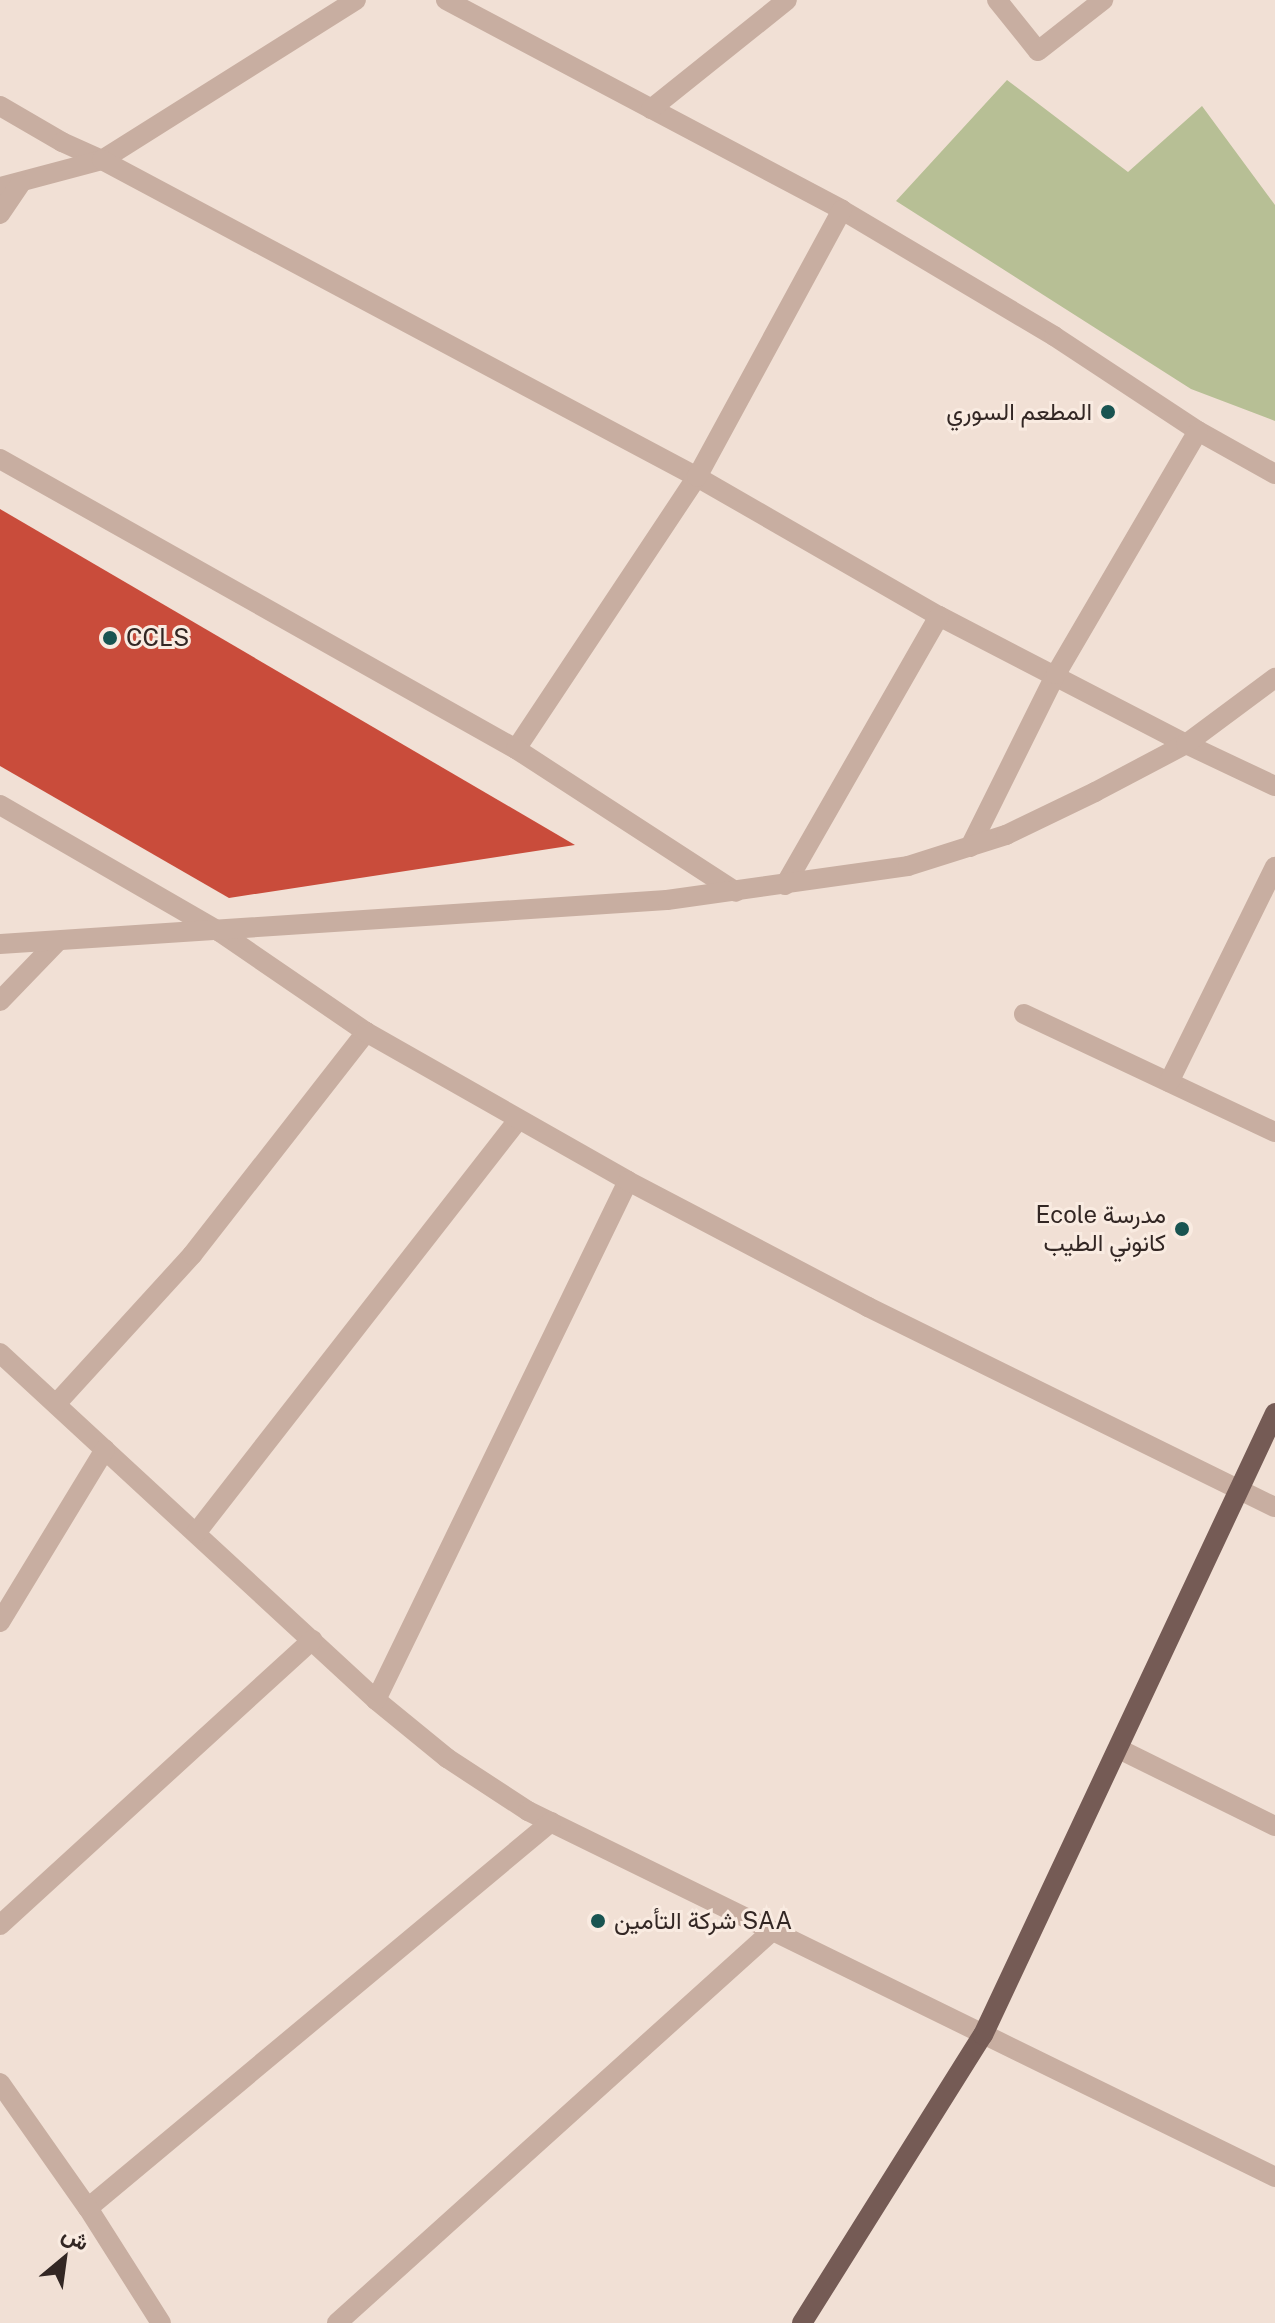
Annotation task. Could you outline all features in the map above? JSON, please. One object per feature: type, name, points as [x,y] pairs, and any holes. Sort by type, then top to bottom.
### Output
[{"type":"main road","points":[[802,2323],[983,2035],[1275,1413]]},
{"type":"street","points":[[0,214],[10,185],[102,160],[356,0]]},
{"type":"street","points":[[446,0],[842,210],[1054,336],[1198,431],[1275,474]]},
{"type":"street","points":[[651,109],[787,0]]},
{"type":"street","points":[[997,0],[1038,51],[1103,0]]},
{"type":"street","points":[[0,106],[62,142],[102,160],[697,477],[939,616],[1186,744],[1275,786]]},
{"type":"street","points":[[516,749],[697,477],[842,210]]},
{"type":"street","points":[[970,847],[1056,674],[1198,431]]},
{"type":"street","points":[[0,459],[516,749],[736,892]]},
{"type":"street","points":[[785,885],[939,616]]},
{"type":"street","points":[[0,944],[220,932],[736,892],[908,866],[1006,835],[1186,744],[1275,678]]},
{"type":"street","points":[[0,805],[220,932],[366,1032],[628,1181],[868,1307],[1275,1507]]},
{"type":"street","points":[[1169,1082],[1275,867]]},
{"type":"street","points":[[0,1001],[58,941]]},
{"type":"street","points":[[1024,1014],[1275,1132]]},
{"type":"street","points":[[56,1404],[192,1255],[366,1032]]},
{"type":"street","points":[[196,1533],[518,1120]]},
{"type":"street","points":[[376,1700],[628,1181]]},
{"type":"street","points":[[0,1353],[376,1700],[447,1758],[551,1822],[1275,2177]]},
{"type":"street","points":[[0,1622],[105,1449]]},
{"type":"street","points":[[0,1925],[312,1640]]},
{"type":"street","points":[[1119,1749],[1275,1826]]},
{"type":"street","points":[[88,2208],[551,1822]]},
{"type":"street","points":[[337,2323],[772,1931]]},
{"type":"street","points":[[0,2083],[88,2208],[161,2323]]},
{"type":"green space","points":[[1007,80],[1128,172],[1202,106],[1275,205],[1275,421],[1191,389],[896,201]]},
{"type":"building","name":"CCLS","points":[[0,509],[575,845],[229,898],[0,766]]},
{"type":"place","name":"المطعم السوري","points":[[1108,412]]},
{"type":"place","name":"CCLS","points":[[110,638]]},
{"type":"place","name":"Ecole مدرسة كانوني الطيب","points":[[1182,1229]]},
{"type":"place","name":"شركة التأمين SAA","points":[[598,1921]]}]
